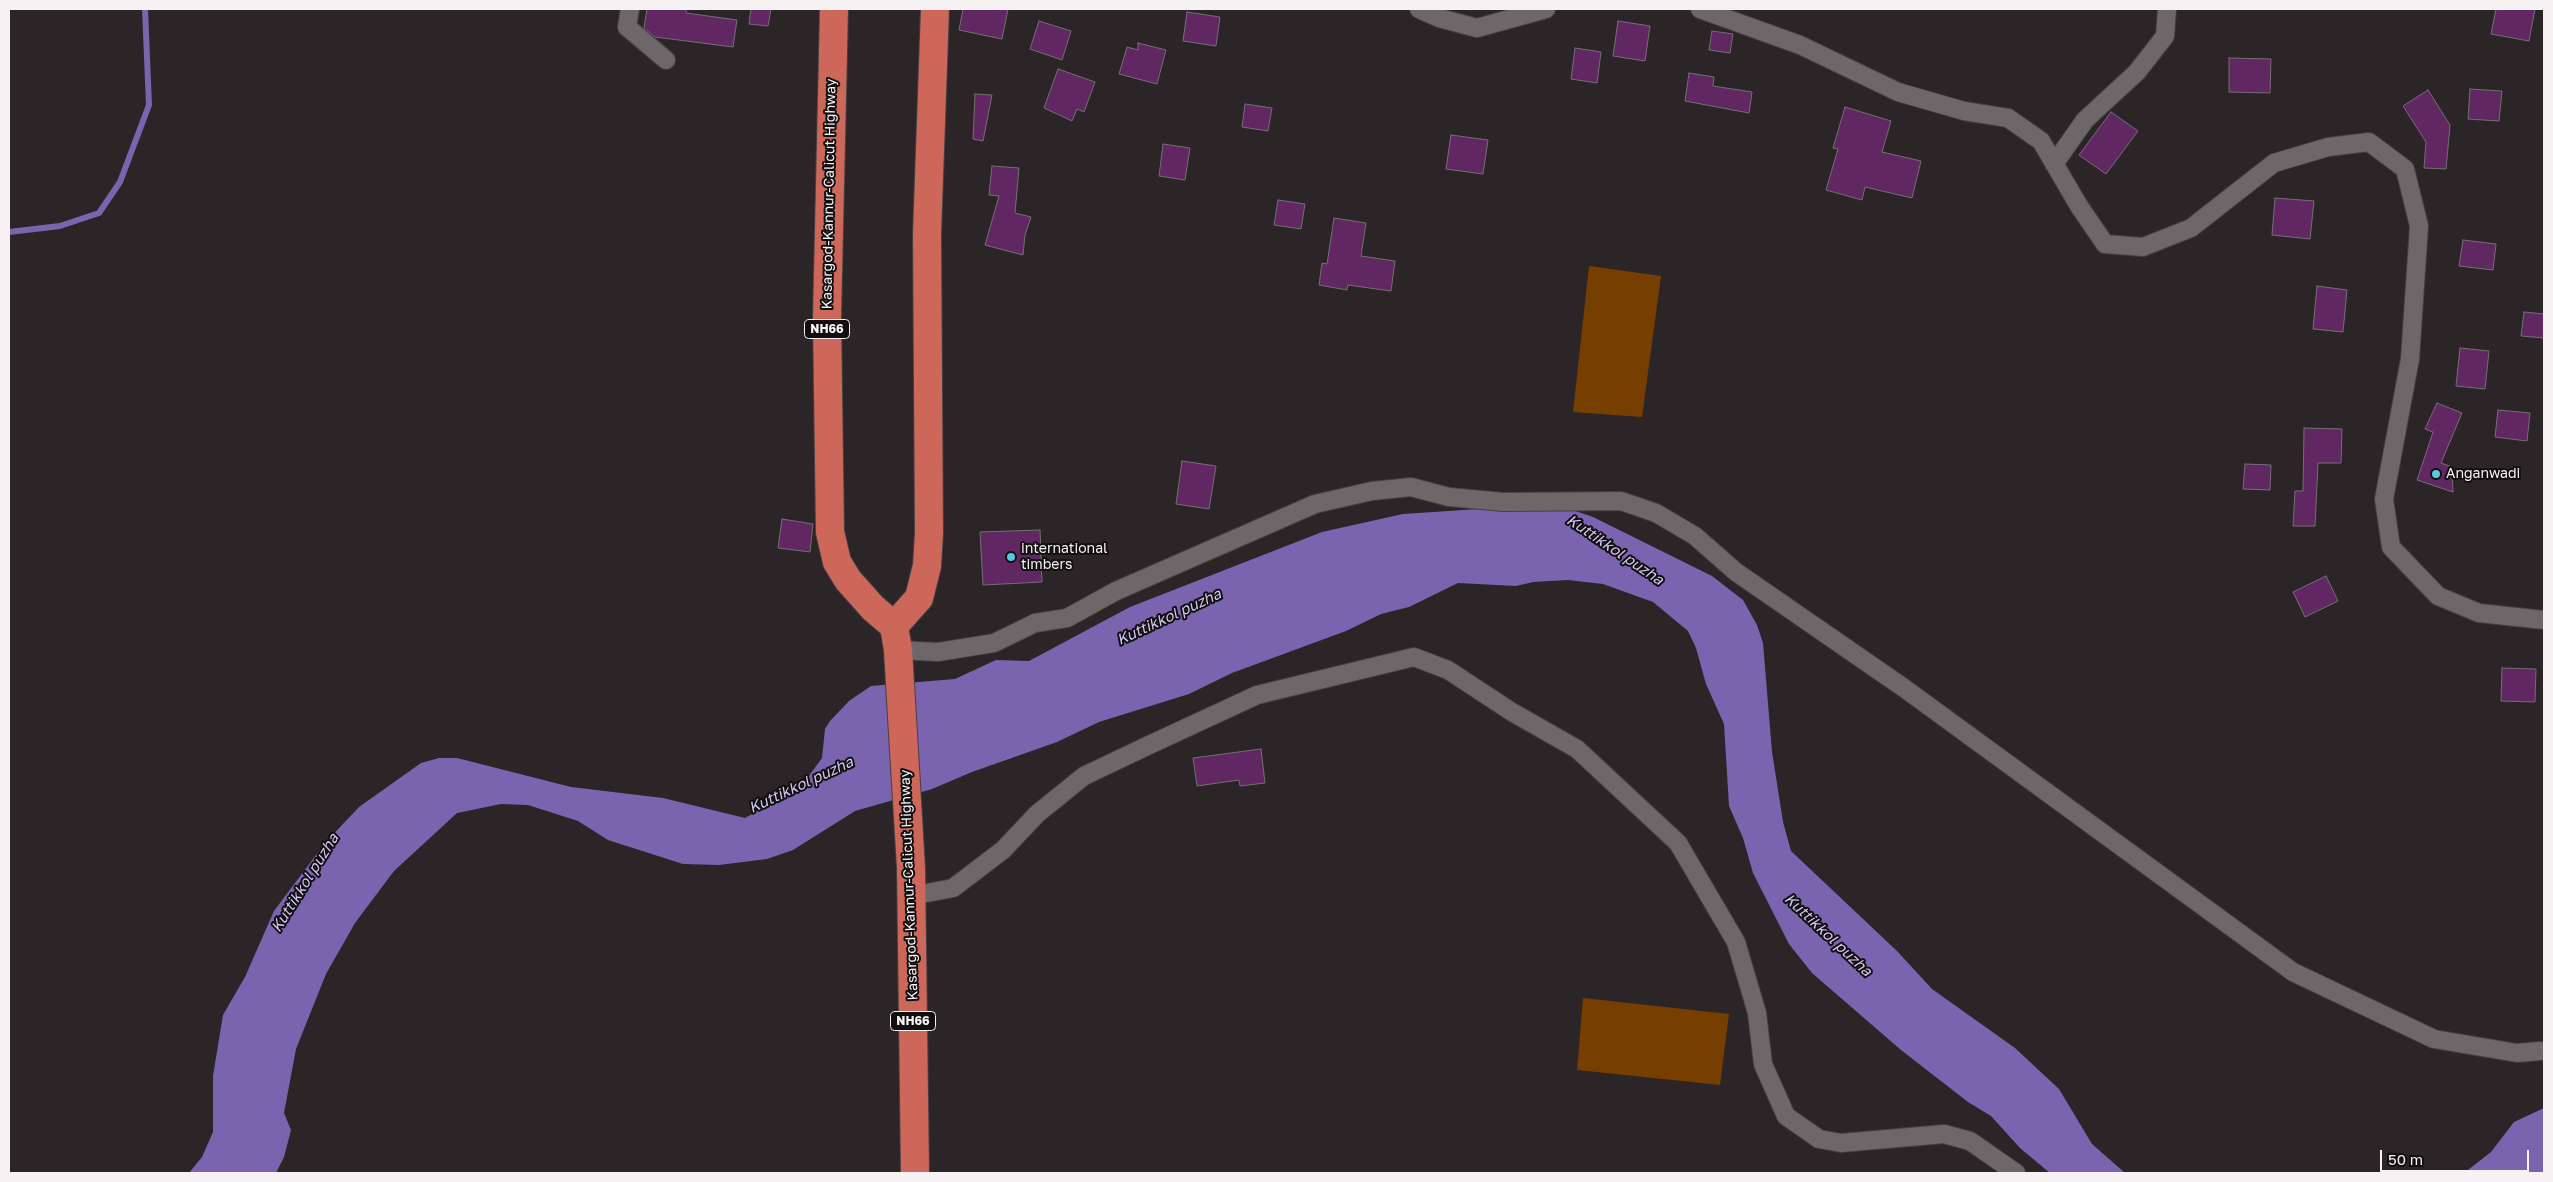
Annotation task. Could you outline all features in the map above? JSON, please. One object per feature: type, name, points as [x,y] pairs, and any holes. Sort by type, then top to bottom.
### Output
[{"type":"highway","name":"Kasargod-Kannur-Calicut Highway","points":[[834,9],[832,30],[827,318],[830,532],[837,562],[848,580],[873,608],[897,648],[911,868],[915,1173]]},
{"type":"highway","points":[[897,648],[919,598],[927,566],[929,485],[926,234],[935,9]]},
{"type":"street","points":[[630,9],[627,26],[666,60]]},
{"type":"street","points":[[1419,9],[1439,18],[1477,28],[1546,9]]},
{"type":"street","points":[[1700,9],[1800,45],[1898,92],[1964,111],[2008,118],[2041,141],[2079,206],[2105,244],[2143,247],[2191,228],[2274,163],[2328,147],[2369,142],[2405,169],[2419,226],[2410,359],[2384,499],[2391,547],[2438,596],[2479,613],[2544,620]]},
{"type":"street","points":[[2054,164],[2085,120],[2137,72],[2165,36],[2167,9]]},
{"type":"street","points":[[897,648],[938,652],[994,643],[1035,623],[1067,618],[1116,591],[1315,504],[1372,492],[1411,487],[1450,497],[1502,502],[1621,501],[1656,513],[1695,536],[1736,572],[1904,688],[2293,972],[2434,1039],[2517,1053],[2540,1052]]},
{"type":"street","points":[[911,896],[954,888],[1003,850],[1037,814],[1084,776],[1147,746],[1258,695],[1414,657],[1448,670],[1512,712],[1577,749],[1678,843],[1736,942],[1757,1013],[1763,1064],[1786,1116],[1818,1139],[1841,1143],[1944,1134],[1970,1141],[2016,1173]]},
{"type":"shaded area","points":[[1589,266],[1661,276],[1642,417],[1573,412]]},
{"type":"shaded area","points":[[1583,998],[1729,1014],[1720,1085],[1577,1070]]},
{"type":"water","name":"Kuttikkol puzha","points":[[1539,505],[1567,508],[1593,517],[1712,576],[1743,600],[1757,625],[1763,643],[1772,752],[1783,822],[1791,851],[1897,951],[1932,989],[2015,1048],[2059,1089],[2092,1144],[2125,1173],[2050,1173],[2020,1148],[1991,1116],[1968,1102],[1901,1050],[1812,973],[1789,944],[1753,873],[1743,838],[1729,806],[1724,724],[1706,684],[1696,648],[1688,631],[1653,602],[1603,584],[1568,580],[1533,582],[1516,586],[1458,583],[1409,607],[1381,614],[1346,631],[1232,673],[1189,694],[1099,722],[1057,742],[972,772],[932,789],[855,811],[793,850],[767,859],[719,865],[683,864],[608,840],[578,821],[528,805],[501,804],[457,813],[394,871],[355,923],[326,974],[296,1049],[284,1113],[291,1130],[284,1157],[276,1173],[189,1173],[202,1157],[213,1132],[213,1076],[223,1015],[245,977],[274,911],[325,843],[359,807],[421,763],[439,758],[457,758],[571,787],[663,798],[745,818],[801,787],[822,758],[825,729],[830,721],[849,701],[871,686],[955,679],[996,660],[1029,661],[1130,607],[1322,532],[1403,514]]},
{"type":"water","points":[[2544,1108],[2544,1173],[2464,1173],[2491,1152],[2514,1122]]},
{"type":"building","points":[[647,9],[686,9],[686,13],[737,20],[733,47],[655,37],[644,28]]},
{"type":"building","points":[[751,9],[771,9],[768,26],[749,24]]},
{"type":"building","points":[[963,9],[1008,9],[1002,39],[959,30]]},
{"type":"building","points":[[2496,9],[2535,9],[2529,41],[2491,34]]},
{"type":"building","points":[[1187,12],[1220,17],[1216,46],[1183,41]]},
{"type":"building","points":[[1039,21],[1071,31],[1062,60],[1030,49]]},
{"type":"building","points":[[1618,21],[1650,26],[1645,61],[1613,56]]},
{"type":"building","points":[[1712,31],[1733,34],[1730,53],[1709,50]]},
{"type":"building","points":[[1138,43],[1166,50],[1157,84],[1119,74],[1127,47],[1138,50]]},
{"type":"building","points":[[1575,48],[1601,52],[1597,83],[1571,79]]},
{"type":"building","points":[[2229,58],[2271,59],[2270,93],[2229,92]]},
{"type":"building","points":[[1058,69],[1095,82],[1084,112],[1077,109],[1072,121],[1044,108]]},
{"type":"building","points":[[1689,73],[1714,77],[1713,86],[1752,92],[1749,113],[1685,101]]},
{"type":"building","points":[[2470,89],[2502,91],[2499,121],[2468,119]]},
{"type":"building","points":[[2428,90],[2450,125],[2446,169],[2424,168],[2426,142],[2403,106]]},
{"type":"building","points":[[975,94],[992,95],[983,141],[973,139]]},
{"type":"building","points":[[1245,104],[1272,108],[1268,131],[1242,127]]},
{"type":"building","points":[[1845,107],[1891,121],[1882,152],[1921,161],[1912,198],[1865,187],[1862,200],[1826,190],[1838,149],[1833,148]]},
{"type":"building","points":[[2111,112],[2138,131],[2106,174],[2079,155]]},
{"type":"building","points":[[1451,135],[1488,140],[1483,174],[1446,169]]},
{"type":"building","points":[[1163,144],[1190,148],[1185,180],[1159,176]]},
{"type":"building","points":[[992,166],[1019,168],[1015,213],[1031,217],[1025,235],[1023,255],[985,245],[999,196],[989,195]]},
{"type":"building","points":[[2275,198],[2314,201],[2310,239],[2272,235]]},
{"type":"building","points":[[1278,200],[1305,204],[1301,229],[1274,225]]},
{"type":"building","points":[[1334,218],[1366,223],[1361,256],[1395,261],[1391,291],[1348,285],[1347,290],[1319,285],[1322,263],[1327,264]]},
{"type":"building","points":[[2463,240],[2496,244],[2493,270],[2459,266]]},
{"type":"building","points":[[2317,286],[2347,290],[2343,332],[2313,329]]},
{"type":"building","points":[[2524,312],[2544,314],[2544,338],[2521,336]]},
{"type":"building","points":[[2460,348],[2489,351],[2485,389],[2456,386]]},
{"type":"building","points":[[2437,403],[2462,413],[2441,463],[2452,467],[2453,492],[2417,480],[2433,432],[2425,429]]},
{"type":"building","points":[[2498,410],[2530,413],[2527,441],[2495,437]]},
{"type":"building","points":[[2304,428],[2342,429],[2341,463],[2318,463],[2315,526],[2293,526],[2295,491],[2303,491]]},
{"type":"building","points":[[1182,461],[1216,466],[1209,509],[1176,504]]},
{"type":"building","points":[[2245,464],[2271,465],[2270,490],[2243,489]]},
{"type":"building","points":[[782,519],[813,524],[810,552],[778,548]]},
{"type":"building","name":"international timbers","points":[[1040,530],[1042,582],[983,585],[980,532]]},
{"type":"building","points":[[2326,576],[2338,601],[2305,617],[2293,592]]},
{"type":"building","points":[[2502,668],[2536,669],[2535,702],[2501,701]]},
{"type":"building","points":[[1261,749],[1265,783],[1240,786],[1239,780],[1197,786],[1193,758]]},
{"type":"waterway","points":[[9,232],[60,226],[99,213],[120,182],[149,105],[145,9]]},
{"type":"place","name":"Anganwadi","points":[[2436,474]]},
{"type":"place","name":"international timbers","points":[[1011,557]]}]
